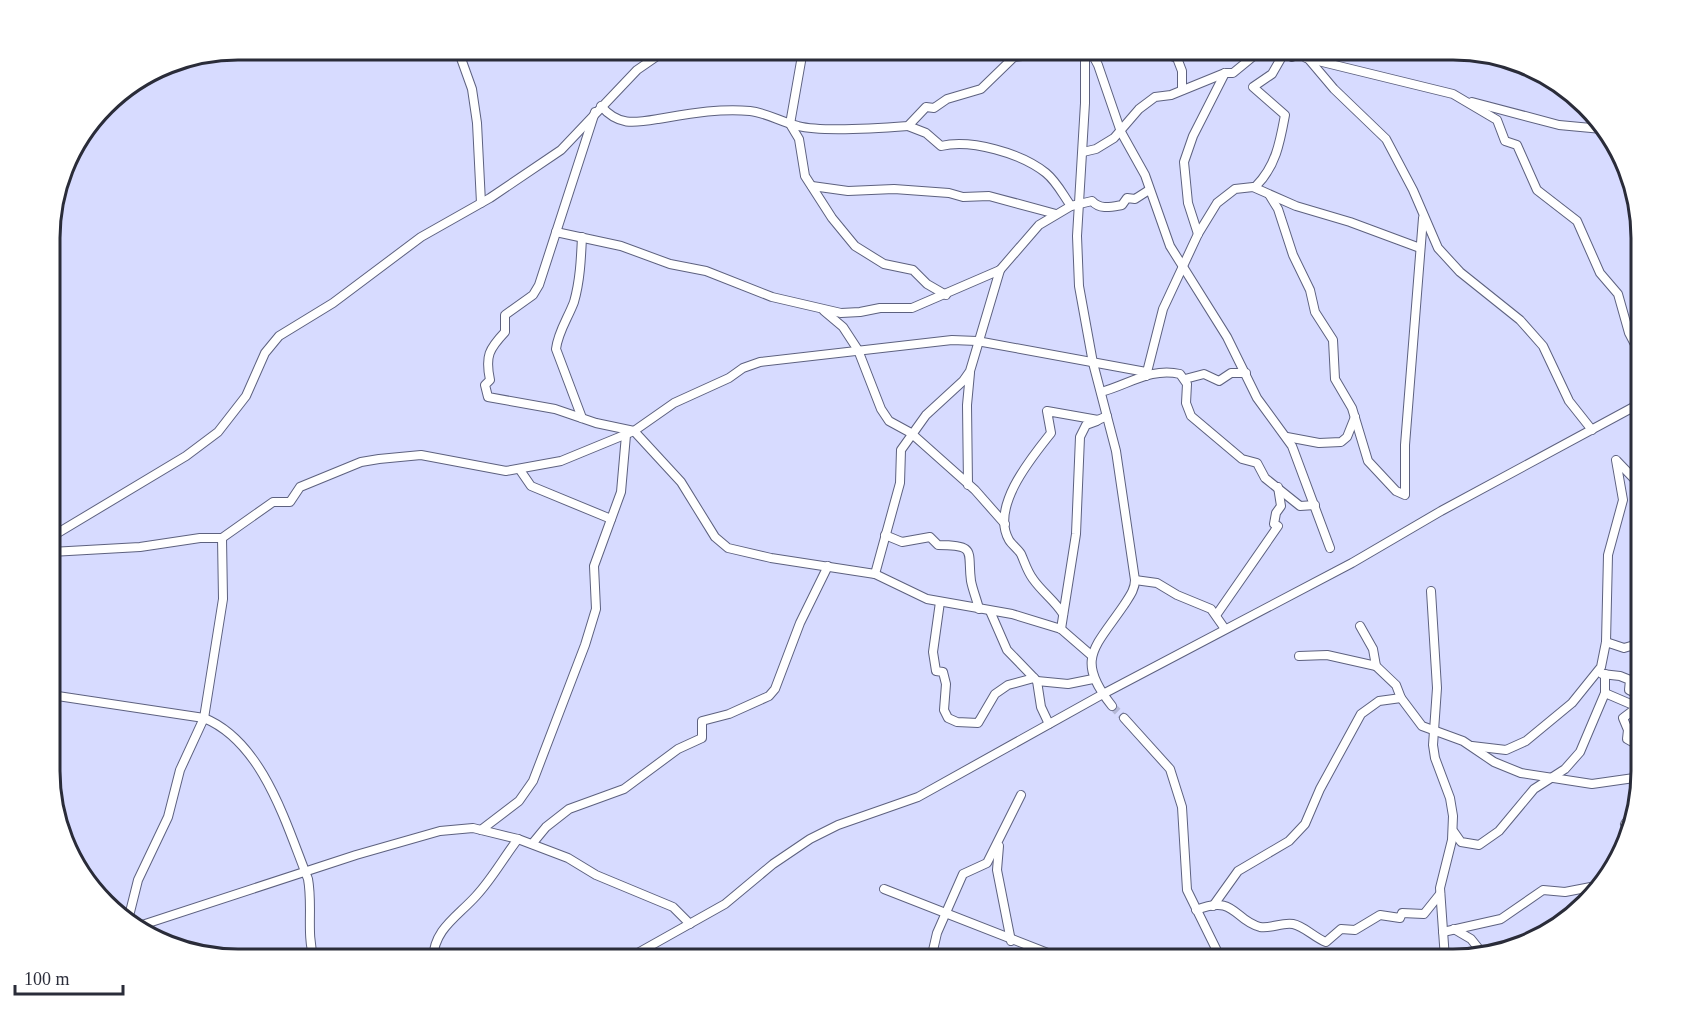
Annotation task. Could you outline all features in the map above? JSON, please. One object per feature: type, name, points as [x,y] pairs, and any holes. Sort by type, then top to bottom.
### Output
[{"type":"street","points":[[462,60],[472,89],[477,123],[481,203]]},
{"type":"street","points":[[60,532],[176,462],[218,432],[246,396],[265,352],[279,336],[333,303],[421,237],[481,203],[561,150],[637,70],[652,60]]},
{"type":"street","points":[[801,60],[790,124],[799,139],[802,168],[812,186],[832,218],[859,249],[884,264],[913,270],[927,284],[946,295]]},
{"type":"street","points":[[908,126],[926,106],[934,108],[947,99],[981,89],[1011,60]]},
{"type":"street","points":[[1087,60],[1083,152],[1074,206],[1079,285],[1093,363],[1116,450],[1135,580],[1131,595],[1091,655],[1093,679],[1112,706]]},
{"type":"street","points":[[1094,60],[1121,132],[1141,168],[1167,238],[1182,266],[1211,310],[1260,403],[1287,438],[1330,548]]},
{"type":"street","points":[[1178,60],[1182,71],[1182,90]]},
{"type":"street","points":[[1083,152],[1096,149],[1121,132],[1146,103],[1155,97],[1182,90],[1225,73],[1233,73],[1249,60]]},
{"type":"street","points":[[1256,186],[1267,174],[1275,158],[1285,115],[1253,87],[1272,74],[1280,60]]},
{"type":"street","points":[[1310,60],[1386,139],[1413,190],[1423,218],[1438,248],[1452,264],[1520,320],[1543,346],[1569,401],[1592,430]]},
{"type":"street","points":[[1329,60],[1453,94],[1497,120],[1505,141],[1517,145],[1522,153],[1537,190],[1577,221],[1600,273],[1618,294],[1631,337]]},
{"type":"street","points":[[1198,234],[1188,203],[1184,162],[1193,136],[1225,73]]},
{"type":"street","points":[[1461,99],[1559,125],[1592,128]]},
{"type":"street","points":[[598,109],[617,121],[631,123],[697,113],[735,111],[763,114],[790,124],[816,128],[908,126],[926,133],[941,146],[951,143],[967,145],[1026,162],[1052,180],[1074,206]]},
{"type":"street","points":[[598,109],[539,285],[533,295],[505,315],[505,332],[491,348],[488,360],[490,380],[485,386],[488,398],[555,409],[630,433],[681,482],[720,543],[745,553],[875,574],[940,602],[990,611],[1062,629],[1091,655]]},
{"type":"street","points":[[812,186],[848,191],[894,189],[950,193],[963,197],[989,196],[1056,214]]},
{"type":"street","points":[[1146,374],[1156,332],[1182,266],[1217,203],[1230,191],[1254,187],[1270,196],[1420,248]]},
{"type":"street","points":[[968,484],[967,405],[970,371],[977,341],[1000,270],[1039,225],[1056,214],[1092,201],[1106,208],[1122,205],[1127,198],[1135,199],[1149,190]]},
{"type":"street","points":[[1270,196],[1278,209],[1315,312],[1333,340],[1335,379],[1355,417],[1370,465],[1396,491],[1405,495],[1405,445],[1423,218]]},
{"type":"street","points":[[556,232],[621,246],[670,264],[706,271],[756,292],[842,313],[880,308],[912,308],[1000,270]]},
{"type":"street","points":[[582,237],[579,282],[565,324],[557,337],[556,349],[582,418]]},
{"type":"street","points":[[822,309],[843,327],[858,350],[881,409],[889,421],[911,433],[968,484],[1005,524]]},
{"type":"street","points":[[60,551],[140,547],[200,538],[222,538],[273,502],[290,502],[300,487],[361,462],[421,455],[486,468],[520,470],[561,461],[630,433],[674,404],[729,378],[751,364],[930,341],[977,341],[1146,374],[1170,372],[1185,379],[1204,374],[1219,381],[1231,373],[1246,373]]},
{"type":"street","points":[[875,574],[900,483],[901,450],[911,433],[970,371]]},
{"type":"street","points":[[1101,392],[1120,387],[1146,374]]},
{"type":"street","points":[[1185,379],[1186,403],[1191,416],[1242,459],[1257,463],[1266,478],[1300,506],[1314,506]]},
{"type":"street","points":[[645,949],[725,904],[773,864],[810,839],[838,825],[918,797],[1103,694],[1352,563],[1441,511],[1631,409]]},
{"type":"street","points":[[1063,614],[1026,570],[1020,552],[1008,540],[1005,524],[1010,494],[1036,449],[1051,433],[1047,411],[1098,420]]},
{"type":"street","points":[[1062,629],[1076,534],[1080,437],[1086,425],[1107,416]]},
{"type":"street","points":[[1287,438],[1319,443],[1341,442],[1347,437],[1355,417]]},
{"type":"street","points":[[481,830],[519,801],[533,781],[591,628],[596,597],[594,566],[624,476],[630,433]]},
{"type":"street","points":[[1431,591],[1437,688],[1432,729],[1435,758],[1451,802],[1455,837],[1461,842],[1479,845],[1499,831],[1534,789],[1566,769],[1580,752],[1605,693],[1601,674],[1606,642],[1608,555],[1623,500],[1616,460],[1631,476]]},
{"type":"street","points":[[520,470],[531,486],[611,519]]},
{"type":"street","points":[[1217,614],[1278,526],[1274,524],[1276,513],[1281,506],[1278,486]]},
{"type":"street","points":[[885,535],[902,542],[930,537],[938,545],[957,546],[968,551],[971,558],[972,584],[980,609]]},
{"type":"street","points":[[130,912],[138,880],[168,817],[180,770],[204,718],[223,598],[222,538]]},
{"type":"street","points":[[532,844],[546,827],[569,809],[624,789],[678,749],[702,738],[702,721],[729,714],[769,696],[779,683],[800,623],[828,566]]},
{"type":"street","points":[[1135,580],[1157,583],[1217,614],[1225,629]]},
{"type":"street","points":[[940,602],[932,658],[936,671],[942,672],[946,684],[944,710],[948,718],[957,722],[978,723],[995,694],[1008,685],[1035,680],[1068,684],[1093,679]]},
{"type":"street","points":[[990,611],[1007,650],[1035,680],[1041,707],[1049,724]]},
{"type":"street","points":[[1360,626],[1373,649],[1376,666]]},
{"type":"street","points":[[1606,642],[1624,648],[1631,646]]},
{"type":"street","points":[[1299,656],[1327,654],[1376,666],[1396,685],[1401,698],[1422,726],[1472,746],[1507,768],[1550,779],[1592,784],[1631,778]]},
{"type":"street","points":[[1601,674],[1630,680],[1629,690],[1631,691]]},
{"type":"street","points":[[1472,746],[1506,750],[1526,741],[1572,703],[1601,674]]},
{"type":"street","points":[[1605,693],[1631,704]]},
{"type":"street","points":[[60,696],[204,718],[220,725],[234,736],[263,772],[304,870],[310,893],[309,935],[312,949]]},
{"type":"street","points":[[1213,906],[1238,871],[1289,841],[1305,824],[1320,789],[1361,714],[1379,701],[1401,698]]},
{"type":"street","points":[[1631,713],[1623,718],[1628,730],[1627,739],[1631,741]]},
{"type":"street","points":[[1124,718],[1161,759],[1173,777],[1182,807],[1184,879],[1196,910],[1216,949]]},
{"type":"street","points":[[934,949],[938,933],[963,874],[987,863],[1021,795]]},
{"type":"street","points":[[1444,949],[1441,876],[1452,840],[1453,828]]},
{"type":"street","points":[[147,923],[304,870],[440,831],[481,830],[532,844],[673,907],[690,924]]},
{"type":"street","points":[[1001,836],[997,870],[1011,941]]},
{"type":"street","points":[[435,949],[439,934],[449,921],[477,896],[518,839]]},
{"type":"street","points":[[1443,932],[1501,919],[1543,890],[1565,892],[1587,888]]},
{"type":"street","points":[[884,889],[1034,949]]},
{"type":"street","points":[[1196,910],[1220,904],[1263,928],[1295,924],[1326,942],[1341,929],[1355,930],[1380,915],[1400,918],[1402,913],[1424,914],[1440,894]]},
{"type":"street","points":[[1454,929],[1471,939],[1478,947]]},
{"type":"tunnel","points":[[1112,706],[1124,718]]}]
